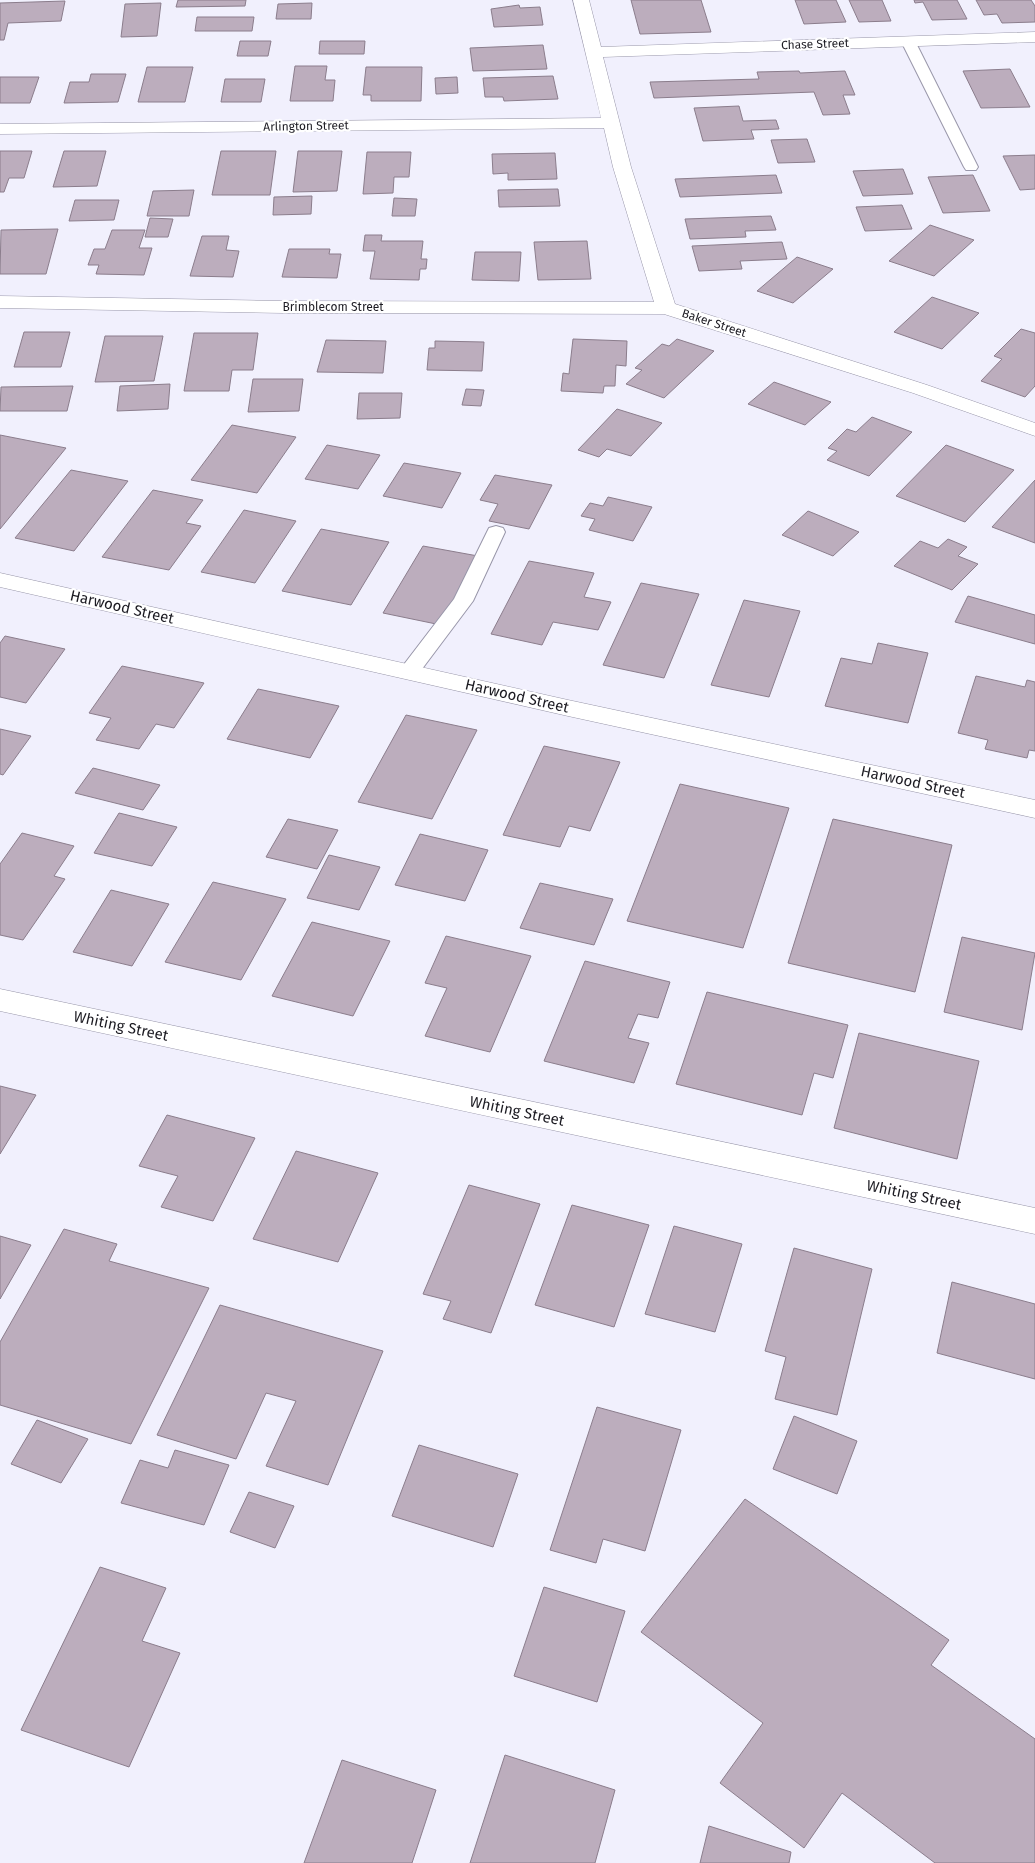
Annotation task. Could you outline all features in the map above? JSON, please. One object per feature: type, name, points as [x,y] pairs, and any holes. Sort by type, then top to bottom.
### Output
[{"type":"street","name":"Baker Street","points":[[581,0],[622,166],[666,308],[920,389],[1035,430]]},
{"type":"street","name":"Chase Street","points":[[594,52],[1035,37]]},
{"type":"street","name":"Arlington Street","points":[[0,129],[611,123]]},
{"type":"street","name":"Brimblecom Street","points":[[0,302],[285,307],[666,308]]},
{"type":"street","name":"Harwood Street","points":[[0,580],[1035,809]]},
{"type":"street","name":"Whiting Street","points":[[0,1000],[1035,1221]]},
{"type":"lane","points":[[908,41],[971,167]]},
{"type":"lane","points":[[409,672],[463,601],[496,532]]},
{"type":"building","points":[[178,0],[246,0],[245,6],[176,7]]},
{"type":"building","points":[[631,0],[701,0],[711,32],[640,34]]},
{"type":"building","points":[[795,0],[836,0],[846,22],[804,24]]},
{"type":"building","points":[[849,0],[882,0],[891,21],[859,22]]},
{"type":"building","points":[[914,0],[957,0],[967,19],[932,20],[923,2],[915,3]]},
{"type":"building","points":[[976,0],[1031,0],[1035,6],[1035,22],[1002,23],[997,14],[984,15]]},
{"type":"building","points":[[65,1],[61,21],[8,23],[4,40],[0,40],[0,3]]},
{"type":"building","points":[[161,3],[157,36],[121,37],[125,4]]},
{"type":"building","points":[[312,3],[311,19],[276,19],[278,4]]},
{"type":"building","points":[[519,5],[520,8],[540,7],[543,25],[494,27],[491,9]]},
{"type":"building","points":[[197,17],[254,17],[252,31],[195,31]]},
{"type":"building","points":[[240,41],[271,41],[268,56],[237,56]]},
{"type":"building","points":[[320,41],[365,41],[364,54],[319,54]]},
{"type":"building","points":[[543,45],[547,69],[473,71],[470,48]]},
{"type":"building","points":[[295,66],[327,66],[325,80],[335,80],[333,101],[290,101]]},
{"type":"building","points":[[147,67],[193,67],[185,102],[138,102]]},
{"type":"building","points":[[366,67],[422,67],[421,101],[371,101],[371,95],[363,95]]},
{"type":"building","points":[[1010,69],[1030,107],[981,108],[963,71]]},
{"type":"building","points":[[799,71],[800,73],[845,71],[855,95],[843,95],[850,114],[823,115],[814,92],[654,98],[650,82],[759,79],[757,72]]},
{"type":"building","points":[[91,74],[126,74],[118,102],[64,103],[70,82],[89,82]]},
{"type":"building","points":[[553,76],[558,99],[504,101],[503,97],[485,97],[483,78]]},
{"type":"building","points":[[0,77],[39,77],[30,103],[0,103]]},
{"type":"building","points":[[457,77],[458,93],[436,94],[435,78]]},
{"type":"building","points":[[225,79],[265,79],[261,102],[221,102]]},
{"type":"building","points":[[739,106],[743,121],[776,120],[779,129],[751,130],[754,139],[703,141],[694,108]]},
{"type":"building","points":[[807,139],[815,162],[778,163],[771,140]]},
{"type":"building","points":[[0,151],[32,151],[24,178],[9,178],[4,192],[0,192]]},
{"type":"building","points":[[64,151],[106,151],[97,186],[53,187]]},
{"type":"building","points":[[221,151],[276,151],[270,195],[212,195]]},
{"type":"building","points":[[298,151],[342,151],[337,191],[293,192]]},
{"type":"building","points":[[367,152],[411,152],[409,177],[394,177],[393,193],[363,194]]},
{"type":"building","points":[[555,153],[557,179],[508,180],[508,173],[493,174],[492,154]]},
{"type":"building","points":[[1035,155],[1035,189],[1020,190],[1003,156]]},
{"type":"building","points":[[903,169],[913,194],[863,196],[853,171]]},
{"type":"building","points":[[776,175],[782,193],[680,197],[675,179]]},
{"type":"building","points":[[973,175],[990,211],[943,213],[928,177]]},
{"type":"building","points":[[558,189],[560,206],[499,207],[498,190]]},
{"type":"building","points":[[194,190],[189,216],[147,216],[153,191]]},
{"type":"building","points":[[312,196],[311,214],[273,215],[274,197]]},
{"type":"building","points":[[394,198],[417,199],[415,216],[392,216]]},
{"type":"building","points":[[75,200],[119,200],[114,220],[69,221]]},
{"type":"building","points":[[902,205],[912,229],[865,231],[856,207]]},
{"type":"building","points":[[771,216],[776,230],[745,231],[746,237],[690,239],[685,219]]},
{"type":"building","points":[[150,218],[173,219],[168,237],[145,237]]},
{"type":"building","points":[[930,225],[974,240],[934,276],[889,261]]},
{"type":"building","points":[[58,229],[46,274],[0,274],[1,230]]},
{"type":"building","points":[[112,230],[145,230],[139,248],[152,248],[144,275],[96,274],[99,265],[88,265],[94,249],[105,249]]},
{"type":"building","points":[[365,235],[382,235],[381,241],[423,241],[421,259],[427,259],[426,269],[420,269],[419,280],[370,279],[375,251],[363,251]]},
{"type":"building","points":[[202,236],[229,236],[226,250],[239,251],[233,277],[190,276]]},
{"type":"building","points":[[587,241],[591,279],[538,280],[534,242]]},
{"type":"building","points":[[782,242],[787,259],[740,261],[742,269],[699,271],[692,246]]},
{"type":"building","points":[[289,249],[330,249],[329,254],[341,254],[337,278],[282,277]]},
{"type":"building","points":[[475,252],[521,252],[519,281],[472,280]]},
{"type":"building","points":[[797,257],[833,269],[793,303],[757,291]]},
{"type":"building","points":[[932,297],[979,313],[942,349],[894,332]]},
{"type":"building","points":[[1021,329],[1035,333],[1035,386],[1025,397],[981,381],[1002,359],[994,356]]},
{"type":"building","points":[[24,332],[70,332],[61,367],[14,367]]},
{"type":"building","points":[[194,333],[258,333],[253,370],[232,370],[229,391],[184,391]]},
{"type":"building","points":[[105,336],[163,336],[154,381],[95,382]]},
{"type":"building","points":[[573,339],[627,341],[626,366],[616,365],[615,386],[604,386],[603,393],[561,391],[563,373],[569,374]]},
{"type":"building","points":[[677,339],[714,351],[664,398],[626,384],[642,370],[635,368],[662,344],[669,346]]},
{"type":"building","points":[[326,340],[386,341],[383,373],[317,372]]},
{"type":"building","points":[[435,341],[484,342],[482,371],[427,370],[429,348],[435,348]]},
{"type":"building","points":[[253,379],[303,379],[299,411],[248,412]]},
{"type":"building","points":[[774,382],[831,402],[805,425],[748,404]]},
{"type":"building","points":[[170,384],[168,409],[117,411],[120,386]]},
{"type":"building","points":[[73,386],[67,411],[0,411],[1,387]]},
{"type":"building","points":[[466,389],[484,390],[481,406],[462,405]]},
{"type":"building","points":[[359,393],[402,393],[400,418],[357,419]]},
{"type":"building","points":[[617,409],[662,423],[631,456],[607,449],[599,457],[578,450]]},
{"type":"building","points":[[872,417],[912,432],[869,476],[827,460],[837,451],[828,448],[847,429],[856,432]]},
{"type":"building","points":[[232,425],[296,437],[257,493],[191,480]]},
{"type":"building","points":[[0,435],[66,448],[0,529]]},
{"type":"building","points":[[327,445],[380,455],[358,489],[305,479]]},
{"type":"building","points":[[946,445],[1014,470],[965,522],[896,496]]},
{"type":"building","points":[[404,463],[461,473],[442,508],[383,496]]},
{"type":"building","points":[[71,470],[128,481],[74,551],[15,538]]},
{"type":"building","points":[[495,475],[552,485],[529,529],[489,521],[498,504],[480,500]]},
{"type":"building","points":[[1035,480],[1035,543],[992,527]]},
{"type":"building","points":[[153,490],[203,500],[186,523],[201,526],[169,570],[102,557]]},
{"type":"building","points":[[608,497],[652,507],[633,541],[589,530],[595,519],[581,516],[590,503],[603,506]]},
{"type":"building","points":[[244,510],[296,521],[255,583],[201,572]]},
{"type":"building","points":[[808,511],[859,532],[833,556],[782,535]]},
{"type":"building","points":[[321,529],[389,542],[351,605],[282,591]]},
{"type":"building","points":[[948,539],[967,547],[958,556],[978,564],[952,590],[894,566],[920,541],[938,548]]},
{"type":"building","points":[[423,546],[478,556],[441,625],[383,613]]},
{"type":"building","points":[[529,561],[594,573],[584,597],[611,602],[598,630],[553,622],[542,645],[491,634]]},
{"type":"building","points":[[641,583],[699,594],[664,678],[603,665]]},
{"type":"building","points":[[968,596],[1035,615],[1035,644],[955,622]]},
{"type":"building","points":[[744,600],[800,611],[769,697],[711,685]]},
{"type":"building","points":[[5,636],[65,649],[26,703],[0,697],[0,643]]},
{"type":"building","points":[[878,643],[928,653],[908,723],[825,706],[841,658],[872,664]]},
{"type":"building","points":[[122,666],[204,683],[174,728],[156,724],[139,749],[96,740],[111,718],[89,713]]},
{"type":"building","points":[[976,676],[1025,687],[1027,680],[1035,682],[1035,751],[1029,750],[1027,758],[985,749],[988,740],[958,733]]},
{"type":"building","points":[[258,689],[339,706],[310,758],[227,739]]},
{"type":"building","points":[[406,715],[477,730],[432,819],[358,802]]},
{"type":"building","points":[[0,729],[31,736],[3,775],[0,774]]},
{"type":"building","points":[[544,746],[620,762],[590,831],[569,826],[560,847],[503,835]]},
{"type":"building","points":[[93,768],[160,785],[143,810],[75,793]]},
{"type":"building","points":[[680,784],[789,808],[743,948],[627,921]]},
{"type":"building","points":[[119,813],[177,827],[152,866],[94,853]]},
{"type":"building","points":[[288,819],[338,830],[317,869],[266,857]]},
{"type":"building","points":[[833,819],[952,845],[915,992],[788,963]]},
{"type":"building","points":[[22,833],[74,846],[54,876],[65,879],[23,940],[0,935],[0,864]]},
{"type":"building","points":[[420,834],[488,850],[465,901],[395,885]]},
{"type":"building","points":[[329,855],[380,867],[359,910],[307,898]]},
{"type":"building","points":[[213,882],[286,899],[241,980],[165,962]]},
{"type":"building","points":[[540,883],[613,899],[594,945],[520,928]]},
{"type":"building","points":[[111,890],[169,904],[132,966],[73,952]]},
{"type":"building","points":[[312,922],[390,941],[353,1016],[272,996]]},
{"type":"building","points":[[446,936],[531,956],[490,1052],[425,1036],[447,988],[425,983]]},
{"type":"building","points":[[962,937],[1035,953],[1022,1030],[944,1012]]},
{"type":"building","points":[[585,961],[670,982],[658,1018],[638,1014],[628,1038],[649,1043],[634,1083],[544,1061]]},
{"type":"building","points":[[707,992],[848,1025],[833,1078],[814,1073],[802,1115],[676,1084]]},
{"type":"building","points":[[859,1033],[979,1061],[957,1159],[834,1128]]},
{"type":"building","points":[[0,1086],[36,1095],[0,1154]]},
{"type":"building","points":[[167,1115],[255,1138],[213,1221],[161,1207],[178,1176],[139,1166]]},
{"type":"building","points":[[296,1151],[378,1173],[338,1262],[253,1239]]},
{"type":"building","points":[[469,1185],[540,1204],[491,1333],[443,1319],[451,1301],[423,1294]]},
{"type":"building","points":[[572,1205],[649,1225],[614,1327],[535,1305]]},
{"type":"building","points":[[674,1226],[742,1244],[715,1332],[645,1314]]},
{"type":"building","points":[[64,1229],[117,1244],[109,1261],[209,1288],[131,1444],[0,1405],[0,1342]]},
{"type":"building","points":[[0,1236],[31,1245],[0,1299]]},
{"type":"building","points":[[794,1248],[872,1269],[837,1415],[775,1399],[786,1357],[765,1351]]},
{"type":"building","points":[[952,1282],[1035,1304],[1035,1379],[937,1353]]},
{"type":"building","points":[[220,1305],[383,1351],[328,1485],[266,1466],[296,1401],[266,1393],[236,1459],[157,1435]]},
{"type":"building","points":[[597,1407],[681,1430],[645,1551],[603,1539],[596,1563],[550,1550]]},
{"type":"building","points":[[794,1416],[857,1441],[837,1494],[773,1469]]},
{"type":"building","points":[[37,1420],[88,1439],[61,1483],[11,1464]]},
{"type":"building","points":[[419,1445],[518,1474],[493,1547],[392,1516]]},
{"type":"building","points":[[175,1450],[229,1465],[204,1525],[121,1503],[140,1460],[168,1468]]},
{"type":"building","points":[[249,1492],[294,1506],[275,1548],[230,1532]]},
{"type":"building","points":[[745,1499],[949,1640],[931,1665],[1035,1739],[1035,1863],[935,1863],[842,1793],[804,1848],[720,1783],[763,1723],[641,1632]]},
{"type":"building","points":[[100,1567],[166,1588],[142,1641],[180,1653],[129,1767],[21,1730]]},
{"type":"building","points":[[544,1587],[625,1611],[597,1702],[514,1676]]},
{"type":"building","points":[[505,1755],[615,1790],[595,1863],[470,1863]]},
{"type":"building","points":[[342,1760],[436,1790],[412,1863],[304,1863]]},
{"type":"building","points":[[709,1826],[791,1852],[789,1863],[700,1863]]}]
